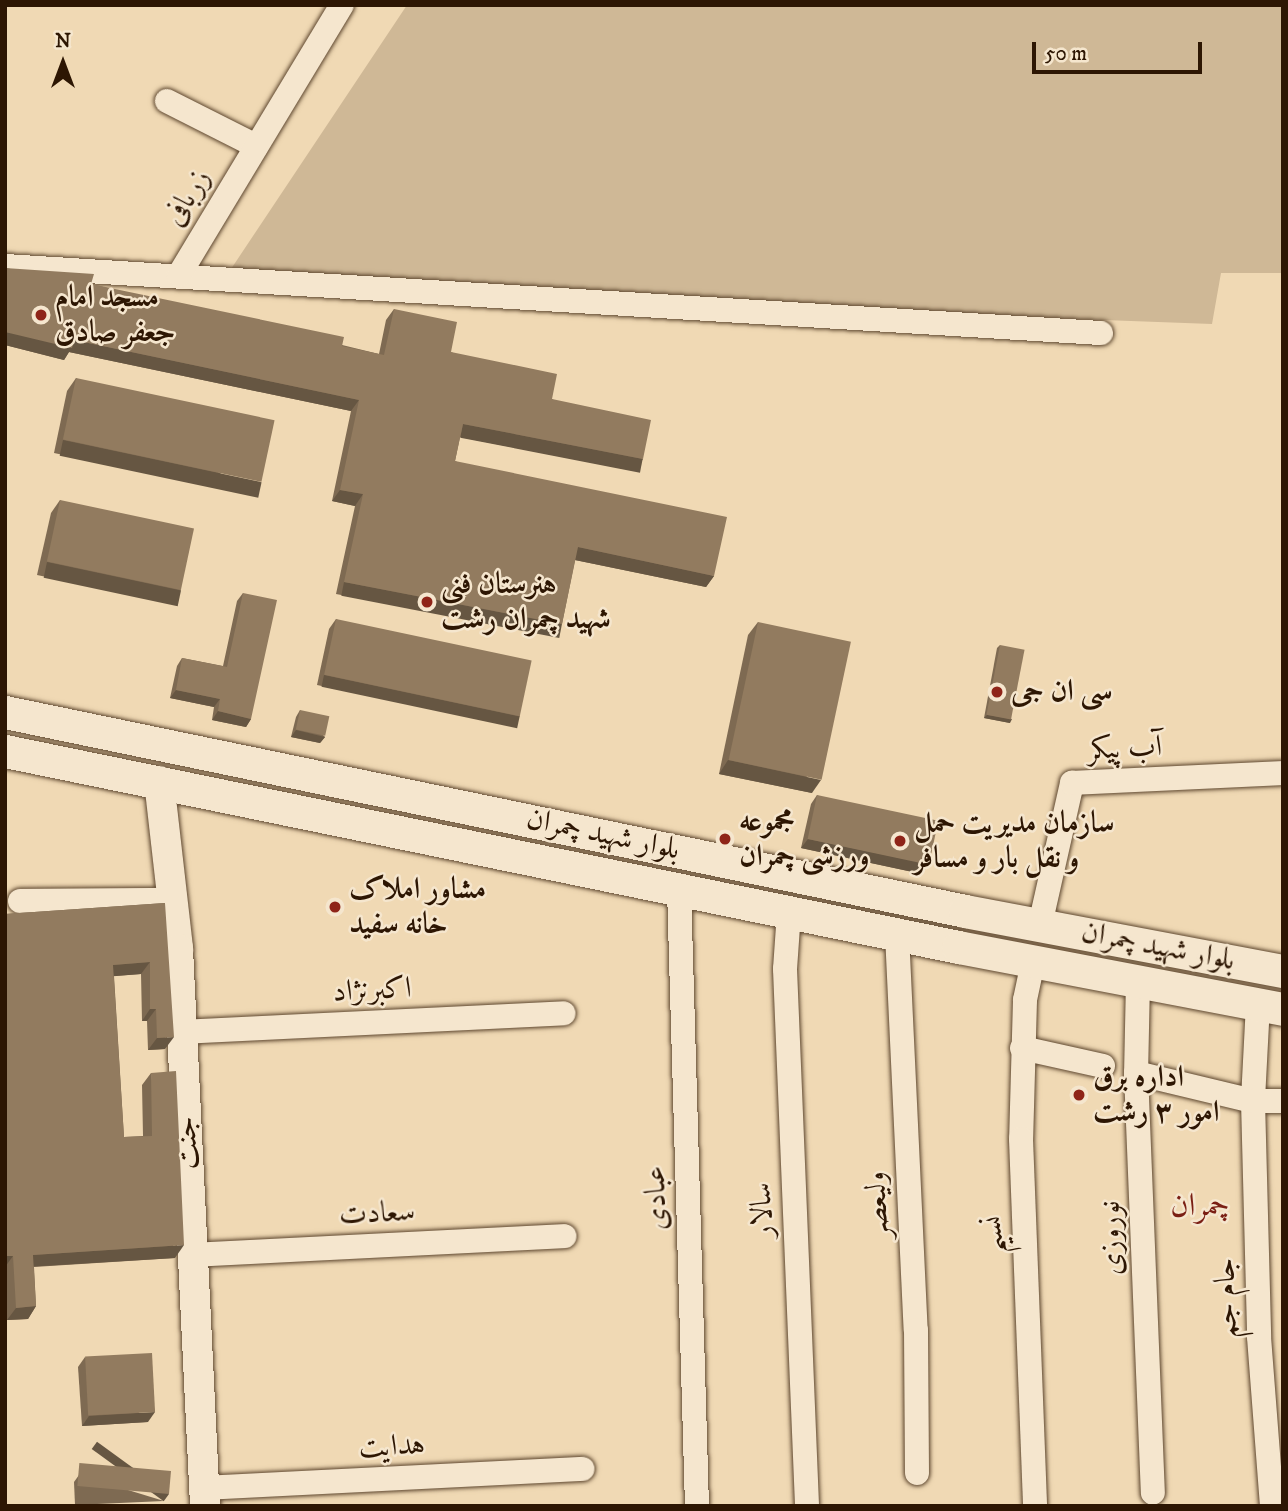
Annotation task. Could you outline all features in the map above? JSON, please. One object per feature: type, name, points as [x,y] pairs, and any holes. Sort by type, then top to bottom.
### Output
[{"type":"main road","name":"بلوار شهید چمران","points":[[5,712],[291,769],[965,911],[1283,971]]},
{"type":"main road","points":[[159,781],[166,744]]},
{"type":"main road","name":"بلوار شهید چمران","points":[[5,751],[284,806],[958,947],[1270,1006]]},
{"type":"main road","points":[[284,806],[291,769]]},
{"type":"main road","points":[[897,934],[905,898]]},
{"type":"main road","points":[[958,947],[965,911]]},
{"type":"main road","points":[[1034,961],[1040,925]]},
{"type":"street","name":"زربافی","points":[[5,266],[179,275],[342,5]]},
{"type":"street","points":[[167,101],[256,146]]},
{"type":"street","points":[[179,275],[1101,333]]},
{"type":"street","name":"آب پیکر","points":[[1040,925],[1072,783],[1283,773]]},
{"type":"street","name":"جنت","points":[[159,781],[182,1032],[205,1497]]},
{"type":"street","name":"عبادی","points":[[679,889],[697,1506]]},
{"type":"street","points":[[20,901],[172,900]]},
{"type":"street","name":"سالار","points":[[789,912],[785,969],[807,1506]]},
{"type":"street","name":"ولیعصر","points":[[897,934],[916,1330],[917,1473]]},
{"type":"street","name":"نسیم","points":[[1034,961],[1022,1048],[1021,1139],[1035,1506]]},
{"type":"street","name":"نوروزی","points":[[1138,981],[1136,1073],[1153,1493]]},
{"type":"street","name":"جام جم","points":[[1270,1006],[1253,1101],[1259,1337],[1272,1506]]},
{"type":"street","name":"اکبرنژاد","points":[[182,1032],[564,1013]]},
{"type":"street","points":[[1022,1048],[1103,1066]]},
{"type":"street","points":[[1136,1073],[1253,1101],[1283,1101]]},
{"type":"street","name":"سعادت","points":[[193,1255],[565,1236]]},
{"type":"street","name":"هدایت","points":[[205,1497],[583,1469]]},
{"type":"shaded area","points":[[407,5],[1283,5],[1283,273],[1221,273],[1212,324],[219,287]]},
{"type":"building","points":[[5,268],[94,274],[91,284],[344,337],[342,346],[384,355],[394,309],[457,322],[451,352],[557,374],[552,399],[651,420],[643,459],[463,424],[455,461],[727,517],[714,576],[578,547],[562,624],[344,582],[363,494],[340,490],[359,400],[74,340],[72,348],[5,332]]},
{"type":"building","points":[[76,378],[275,420],[261,482],[63,440]]},
{"type":"building","points":[[60,500],[194,528],[181,590],[47,562]]},
{"type":"building","points":[[243,593],[277,600],[251,719],[218,711],[220,699],[176,690],[182,658],[227,667]]},
{"type":"building","points":[[336,619],[532,661],[520,716],[324,675]]},
{"type":"building","points":[[758,622],[851,642],[822,780],[729,760]]},
{"type":"building","points":[[1000,645],[1025,650],[1011,719],[986,715]]},
{"type":"building","points":[[300,710],[329,716],[325,736],[296,730]]},
{"type":"building","points":[[817,795],[938,821],[929,865],[808,839]]},
{"type":"building","points":[[165,903],[174,1037],[157,1038],[156,1009],[150,1009],[150,962],[113,965],[124,1137],[152,1136],[151,1073],[176,1071],[184,1245],[33,1255],[36,1306],[16,1308],[13,1256],[5,1256],[5,914]]},
{"type":"building","points":[[152,1353],[155,1412],[88,1415],[85,1357]]},
{"type":"building","points":[[79,1463],[171,1471],[169,1494],[77,1486]]},
{"type":"place","name":"مسجد امام جعفر صادق","points":[[41,315]]},
{"type":"place","name":"هنرستان فنی شهید چمران رشت","points":[[427,602]]},
{"type":"place","name":"سی ان جی","points":[[997,692]]},
{"type":"place","name":"مجموعه ورزشی چمران","points":[[725,839]]},
{"type":"place","name":"سازمان مدیریت حمل و نقل بار و مسافر","points":[[900,841]]},
{"type":"place","name":"مشاور املاک خانه سفید","points":[[335,907]]},
{"type":"place","name":"اداره برق امور ۳ رشت","points":[[1079,1095]]},
{"type":"district","name":"چمران","points":[[1200,1206]]}]
